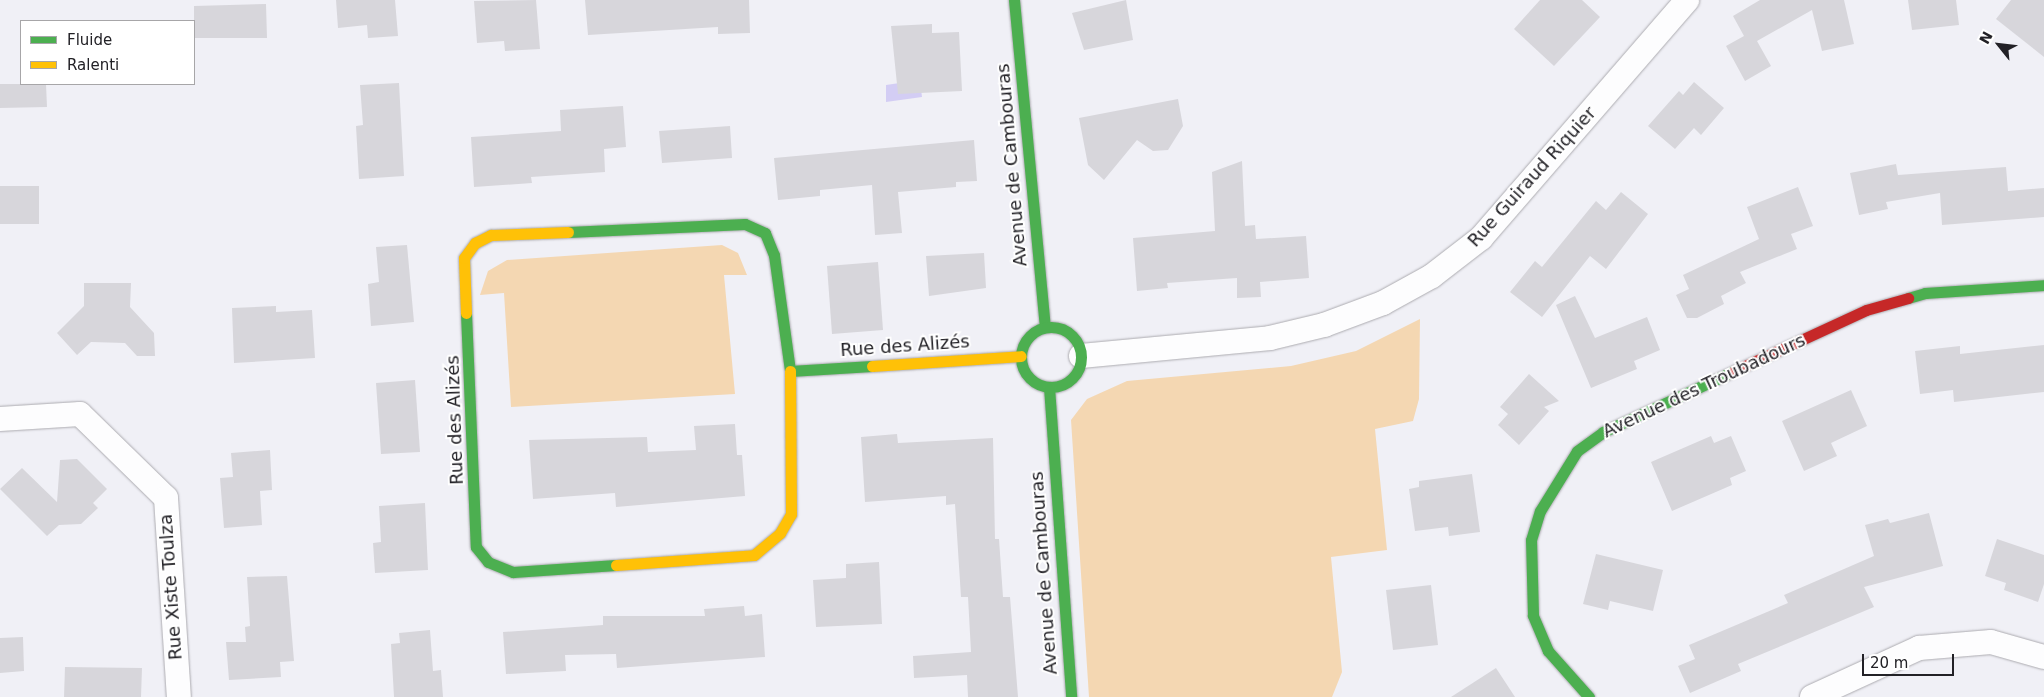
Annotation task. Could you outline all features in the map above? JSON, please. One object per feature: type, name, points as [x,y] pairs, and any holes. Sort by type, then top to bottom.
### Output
[{"type":"street","name":"Avenue de Cambouras","points":[[1014,0],[1045,327]]},
{"type":"street","name":"Rue Guiraud Riquier","points":[[1081,356],[1270,338],[1324,325],[1383,303],[1432,276],[1481,238],[1687,0]]},
{"type":"street","name":"Rue des Alizés","points":[[745,224],[764,233],[774,255],[790,371],[791,514],[780,533],[754,555],[513,572],[488,562],[476,547],[464,258],[475,243],[509,231],[745,224]]},
{"type":"street","name":"Avenue des Troubadours","points":[[1589,697],[1548,651],[1534,615],[1530,574],[1531,540],[1540,512],[1577,451],[1603,432],[1866,310],[1925,293],[2044,285]]},
{"type":"street","points":[[1045,327],[1064,329],[1072,335],[1081,356],[1070,380],[1049,387],[1028,375],[1021,356],[1027,339],[1045,327]]},
{"type":"street","name":"Rue des Alizés","points":[[790,371],[1021,356]]},
{"type":"street","name":"Avenue de Cambouras","points":[[1049,387],[1071,697]]},
{"type":"street","name":"Rue Xiste Toulza","points":[[0,419],[80,414],[166,498],[179,697]]},
{"type":"street","points":[[1812,697],[1919,648],[1990,642],[2044,657]]},
{"type":"shaded area","points":[[920,80],[922,97],[886,102],[886,85]]},
{"type":"shaded area","points":[[722,245],[738,253],[747,275],[724,275],[735,394],[511,407],[504,293],[480,295],[488,271],[507,260]]},
{"type":"shaded area","points":[[1420,319],[1419,399],[1413,421],[1375,429],[1387,550],[1331,557],[1342,672],[1332,697],[1089,697],[1071,420],[1087,399],[1127,381],[1291,366],[1356,351]]},
{"type":"building","points":[[336,0],[395,0],[398,36],[368,38],[367,25],[338,28]]},
{"type":"building","points":[[536,0],[540,49],[505,51],[504,41],[477,43],[474,1]]},
{"type":"building","points":[[585,0],[749,0],[750,33],[718,34],[718,27],[588,35]]},
{"type":"building","points":[[1126,0],[1133,40],[1084,50],[1072,13]]},
{"type":"building","points":[[1540,0],[1582,0],[1600,17],[1554,66],[1514,29]]},
{"type":"building","points":[[1760,0],[1844,0],[1854,44],[1822,51],[1812,10],[1757,41],[1771,66],[1745,81],[1726,46],[1744,36],[1733,16]]},
{"type":"building","points":[[1908,0],[1956,0],[1959,25],[1912,30]]},
{"type":"building","points":[[2011,0],[2044,0],[2044,57],[1996,19]]},
{"type":"building","points":[[266,4],[267,38],[195,38],[194,6]]},
{"type":"building","points":[[932,24],[932,33],[959,32],[962,91],[898,94],[891,26]]},
{"type":"building","points":[[1694,82],[1724,108],[1701,135],[1694,128],[1675,149],[1648,126],[1679,91],[1683,95]]},
{"type":"building","points":[[399,83],[404,176],[359,179],[356,126],[363,125],[360,85]]},
{"type":"building","points":[[0,84],[46,85],[47,107],[0,108]]},
{"type":"building","points":[[1178,99],[1183,126],[1168,150],[1153,151],[1137,140],[1104,180],[1088,165],[1079,118]]},
{"type":"building","points":[[623,106],[626,147],[604,149],[605,172],[531,177],[532,183],[474,187],[471,137],[561,131],[560,110]]},
{"type":"building","points":[[730,126],[732,158],[662,163],[659,131]]},
{"type":"building","points":[[974,140],[977,181],[956,182],[956,187],[898,192],[902,233],[875,235],[872,185],[820,190],[820,196],[778,200],[774,158]]},
{"type":"building","points":[[1242,161],[1245,226],[1255,225],[1256,239],[1306,236],[1309,278],[1260,282],[1261,297],[1237,298],[1237,278],[1167,283],[1168,288],[1137,291],[1133,238],[1215,231],[1212,172]]},
{"type":"building","points":[[1896,164],[1898,175],[2006,167],[2008,191],[2044,188],[2044,217],[1942,225],[1940,193],[1886,202],[1888,209],[1859,215],[1850,173]]},
{"type":"building","points":[[0,186],[39,186],[39,224],[0,224]]},
{"type":"building","points":[[1798,187],[1813,226],[1791,234],[1797,249],[1740,272],[1746,283],[1721,296],[1724,304],[1697,318],[1687,318],[1676,295],[1689,289],[1683,275],[1759,239],[1747,207]]},
{"type":"building","points":[[1621,192],[1648,214],[1606,269],[1590,256],[1542,317],[1510,292],[1535,261],[1542,267],[1596,201],[1606,210]]},
{"type":"building","points":[[407,245],[414,322],[371,326],[368,284],[379,282],[376,247]]},
{"type":"building","points":[[984,253],[986,288],[929,296],[926,256]]},
{"type":"building","points":[[878,262],[883,330],[832,334],[827,266]]},
{"type":"building","points":[[84,283],[131,283],[130,307],[154,333],[155,356],[137,356],[125,343],[91,342],[77,355],[57,333],[84,306]]},
{"type":"building","points":[[1575,296],[1595,338],[1647,317],[1660,350],[1634,361],[1637,369],[1591,388],[1556,305]]},
{"type":"building","points":[[276,306],[276,312],[312,310],[315,358],[234,363],[232,308]]},
{"type":"building","points":[[2044,345],[2044,392],[1954,402],[1953,390],[1920,394],[1915,351],[1960,346],[1960,354]]},
{"type":"building","points":[[1529,374],[1559,401],[1544,407],[1549,411],[1519,445],[1498,425],[1508,414],[1500,407]]},
{"type":"building","points":[[415,380],[420,452],[381,454],[376,383]]},
{"type":"building","points":[[1851,390],[1867,426],[1831,443],[1837,456],[1804,471],[1782,421]]},
{"type":"building","points":[[735,424],[737,455],[742,455],[745,496],[616,507],[615,493],[533,499],[529,440],[647,437],[648,452],[696,450],[694,426]]},
{"type":"building","points":[[897,434],[898,443],[993,438],[995,539],[999,539],[1003,597],[1010,597],[1018,697],[968,697],[967,675],[914,678],[913,656],[971,652],[968,597],[961,597],[955,504],[946,505],[946,496],[865,502],[861,437]]},
{"type":"building","points":[[1711,436],[1714,443],[1731,436],[1746,471],[1730,478],[1732,485],[1672,511],[1651,462]]},
{"type":"building","points":[[270,450],[272,490],[260,491],[262,525],[224,528],[220,478],[233,477],[231,453]]},
{"type":"building","points":[[77,459],[107,489],[93,503],[98,508],[81,524],[59,525],[47,536],[0,489],[22,468],[57,502],[60,460]]},
{"type":"building","points":[[1472,474],[1480,532],[1449,536],[1448,527],[1415,531],[1409,489],[1419,487],[1419,481]]},
{"type":"building","points":[[425,503],[428,570],[375,573],[373,543],[381,542],[379,506]]},
{"type":"building","points":[[1929,513],[1943,566],[1864,587],[1874,607],[1738,664],[1741,671],[1690,693],[1678,666],[1695,659],[1689,645],[1788,603],[1784,595],[1874,556],[1865,525],[1888,519],[1890,523]]},
{"type":"building","points":[[1997,539],[2044,555],[2044,584],[2038,602],[2004,590],[2006,583],[1985,576]]},
{"type":"building","points":[[1596,554],[1663,570],[1653,611],[1610,601],[1608,610],[1583,604]]},
{"type":"building","points":[[879,562],[882,624],[816,627],[813,580],[846,578],[846,564]]},
{"type":"building","points":[[287,576],[294,661],[280,662],[281,677],[229,680],[226,642],[246,642],[245,627],[250,626],[247,577]]},
{"type":"building","points":[[1431,585],[1438,645],[1393,650],[1386,590]]},
{"type":"building","points":[[744,606],[745,616],[762,614],[765,657],[617,668],[616,654],[565,655],[566,671],[506,674],[503,632],[603,625],[603,616],[705,616],[704,609]]},
{"type":"building","points":[[430,630],[433,671],[441,670],[443,697],[394,697],[391,644],[400,643],[399,633]]},
{"type":"building","points":[[23,637],[24,671],[0,673],[0,638]]},
{"type":"building","points":[[65,667],[142,668],[141,697],[64,697]]},
{"type":"building","points":[[1496,668],[1515,697],[1451,697]]},
{"type":"traffic: fast","points":[[1014,0],[1045,327]]},
{"type":"traffic: fast","points":[[568,232],[745,224],[765,233],[774,255],[790,371],[872,366]]},
{"type":"traffic: fast","points":[[1908,298],[1925,293],[2044,285]]},
{"type":"traffic: fast","points":[[466,313],[476,547],[488,562],[513,572],[616,565]]},
{"type":"traffic: fast","points":[[1051,327],[1068,332],[1076,340],[1081,357],[1076,374],[1068,382],[1051,387],[1034,382],[1026,374],[1021,357],[1026,340],[1034,332],[1051,327]]},
{"type":"traffic: fast","points":[[1589,697],[1548,651],[1533,615],[1531,540],[1540,511],[1577,451],[1603,432],[1734,371]]},
{"type":"traffic: fast","points":[[1049,387],[1071,697]]},
{"type":"traffic: slow","points":[[466,313],[464,258],[475,243],[491,235],[568,232]]},
{"type":"traffic: slow","points":[[872,366],[1021,356]]},
{"type":"traffic: slow","points":[[616,565],[754,555],[780,533],[791,514],[790,371]]},
{"type":"traffic: jam","points":[[1734,371],[1866,310],[1908,298]]}]
